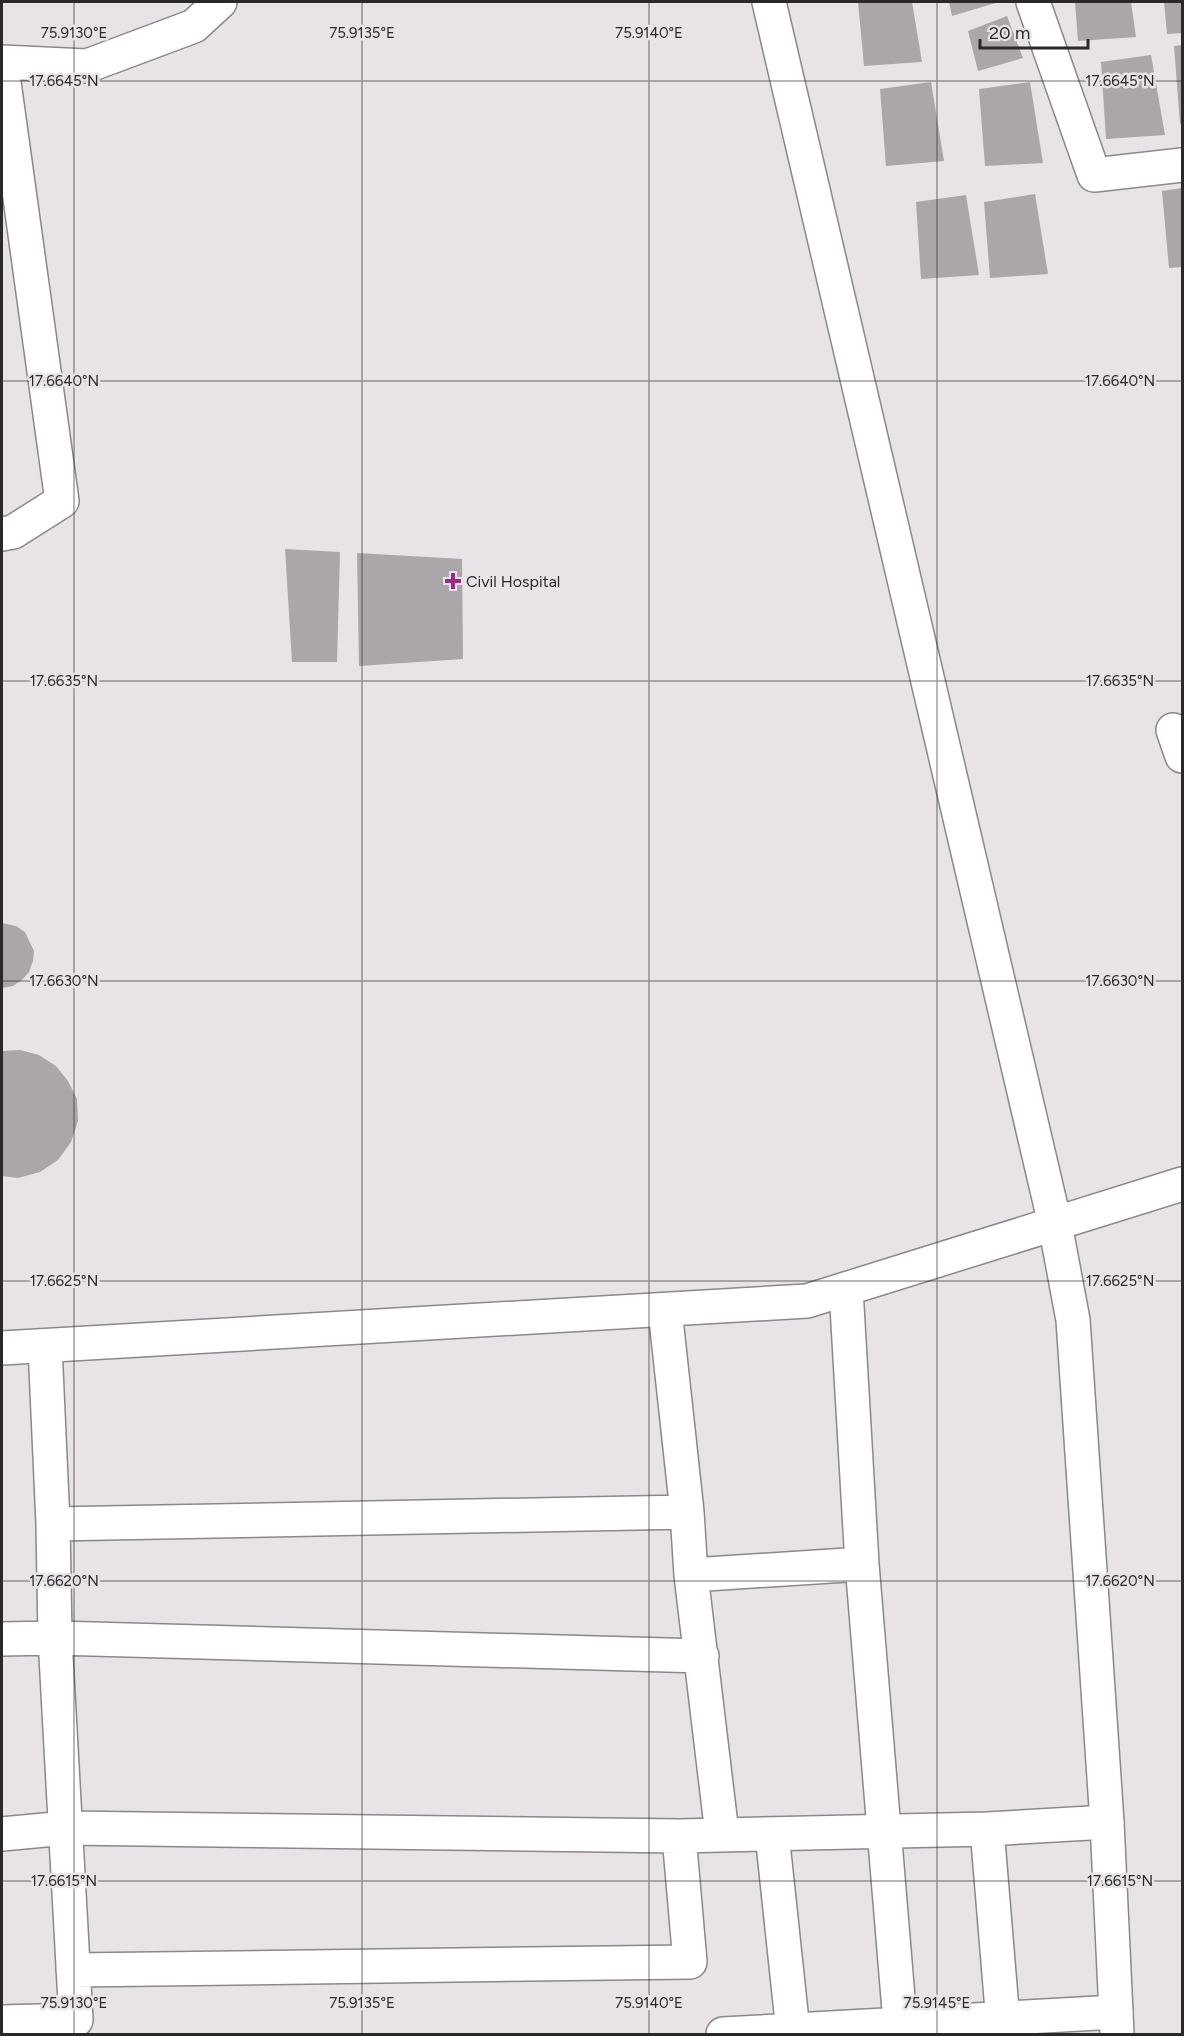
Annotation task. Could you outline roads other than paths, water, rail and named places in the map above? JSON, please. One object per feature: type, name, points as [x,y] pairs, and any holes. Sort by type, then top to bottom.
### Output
[{"type":"street","points":[[2,62],[87,66],[194,26],[220,2]]},
{"type":"street","points":[[723,2034],[1117,2023],[1107,1822],[1073,1320],[1055,1224],[769,2]]},
{"type":"street","points":[[1033,2],[1094,175],[1182,165]]},
{"type":"street","points":[[2,68],[62,501],[13,532],[2,534]]},
{"type":"street","points":[[2,1348],[807,1301],[1182,1184]]},
{"type":"street","points":[[846,1289],[862,1564],[900,2030]]},
{"type":"street","points":[[665,1310],[687,1512],[691,1575],[722,1834]]},
{"type":"street","points":[[2,2022],[76,2027],[55,1638],[53,1524],[45,1346]]},
{"type":"street","points":[[53,1524],[687,1512]]},
{"type":"street","points":[[691,1575],[862,1564]]},
{"type":"street","points":[[2,1639],[55,1638],[702,1656]]},
{"type":"street","points":[[2,1834],[66,1828],[679,1836],[987,1829],[1107,1822]]},
{"type":"street","points":[[987,1829],[1003,2026]]},
{"type":"street","points":[[772,1834],[793,2031]]},
{"type":"street","points":[[73,1970],[690,1962],[679,1836]]},
{"type":"place","name":"Civil Hospital","points":[[453,581]]}]
